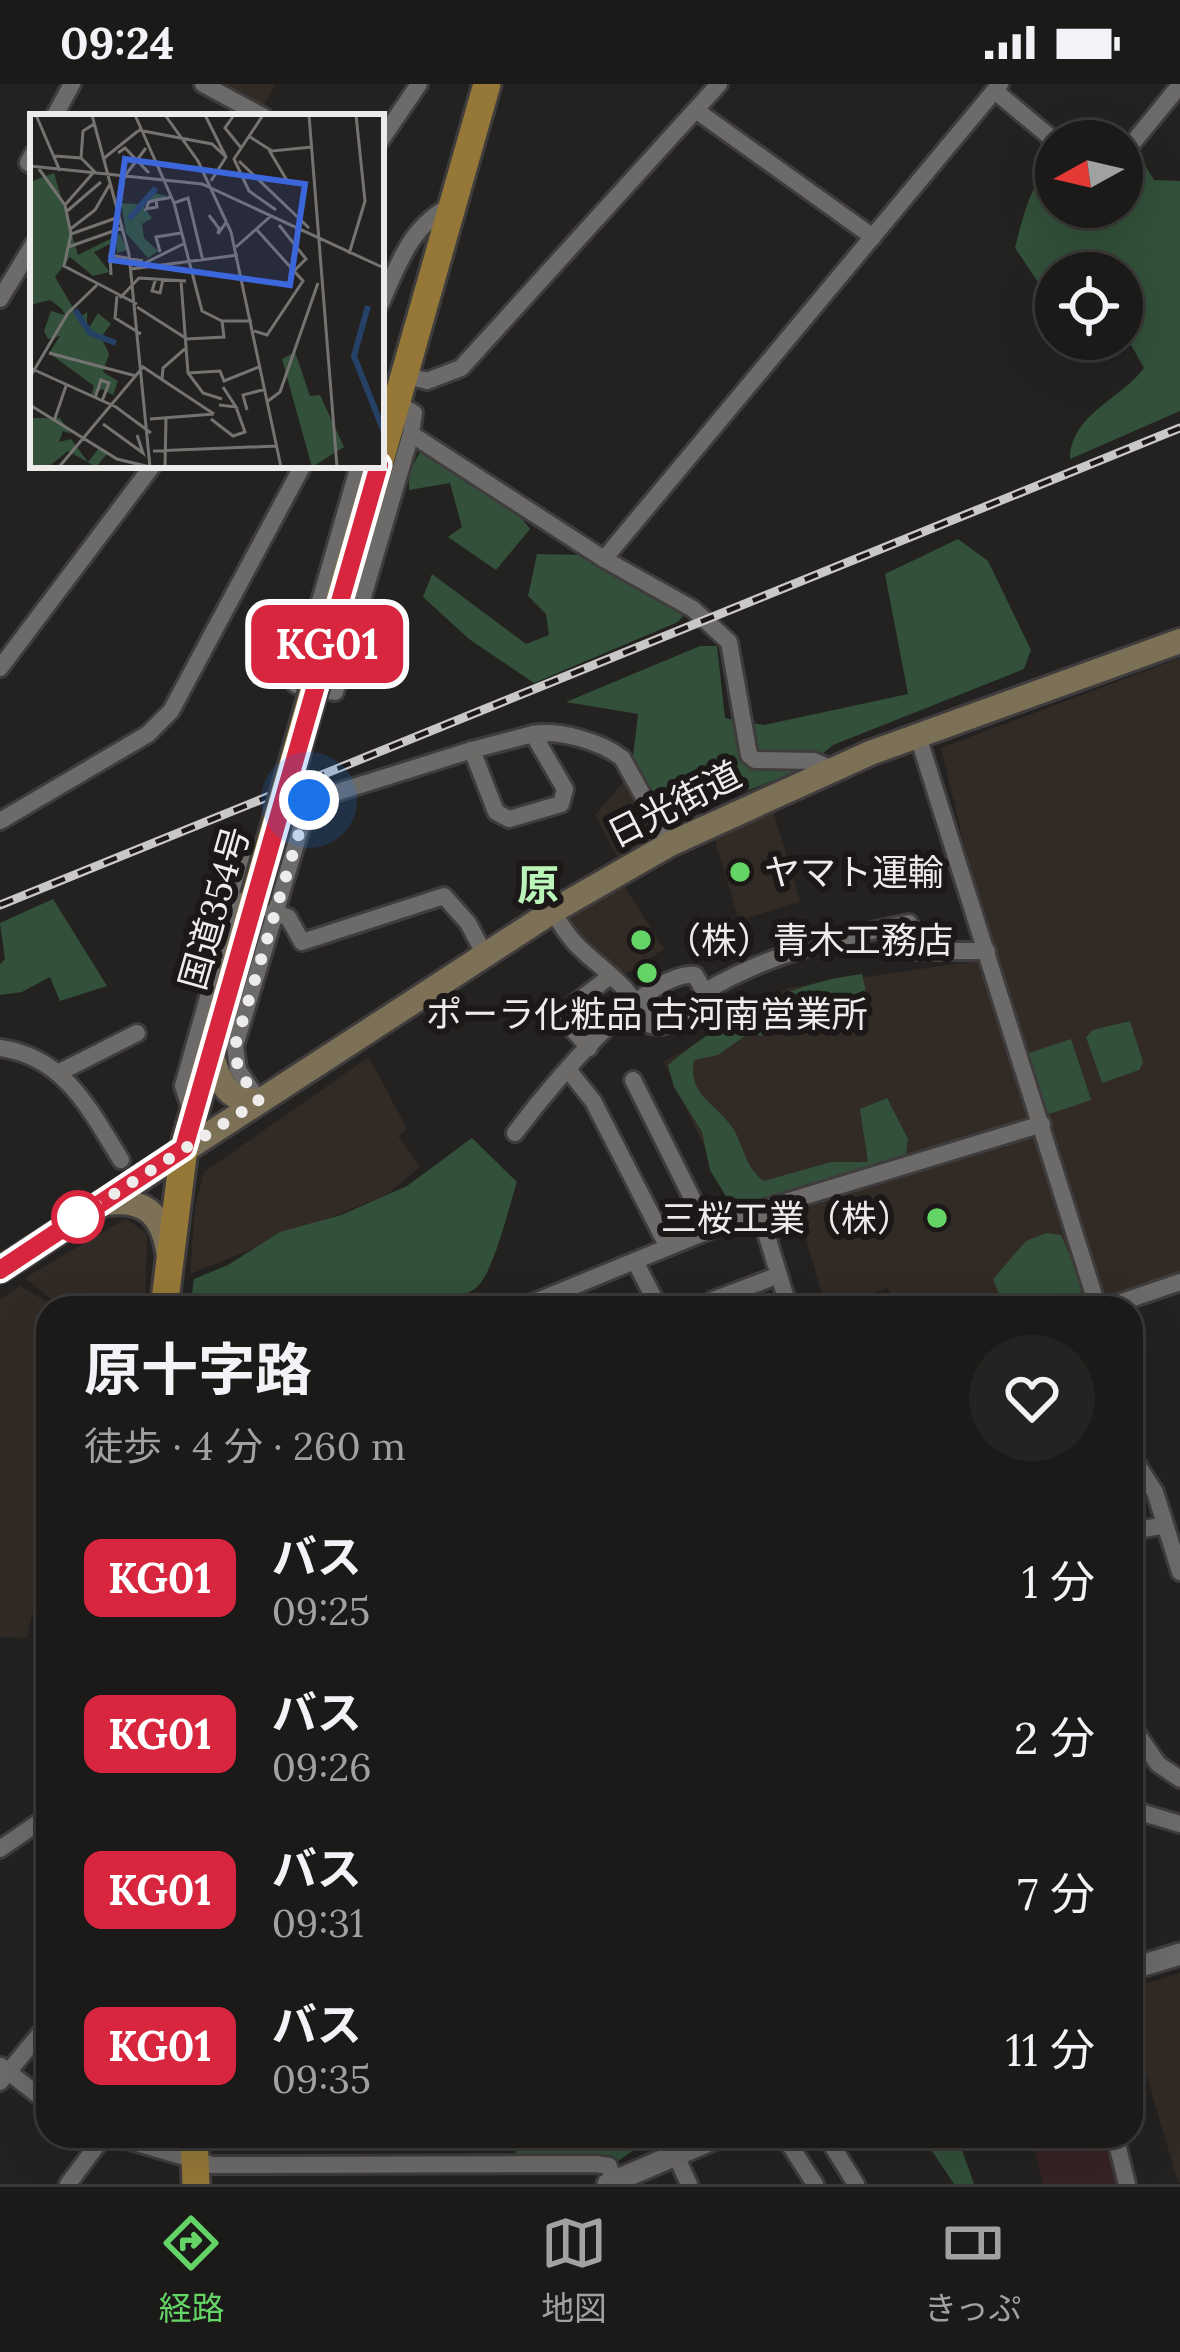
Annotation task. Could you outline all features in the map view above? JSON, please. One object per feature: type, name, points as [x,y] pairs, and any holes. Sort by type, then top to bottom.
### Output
[{"type":"highway","name":"国道354号","points":[[384,441],[394,390],[487,84]]},
{"type":"highway","name":"国道354号","points":[[165,1296],[184,1148],[211,1050],[264,905],[320,668],[378,468]]},
{"type":"main road","name":"日光街道","points":[[0,1270],[553,911],[670,844],[833,769],[1180,641]]},
{"type":"main road","points":[[211,1050],[226,1090],[238,1099],[259,1101]]},
{"type":"main road","points":[[96,1205],[129,1201],[149,1209],[165,1229],[168,1254]]},
{"type":"street","points":[[56,114],[72,84]]},
{"type":"street","points":[[203,84],[258,114]]},
{"type":"street","points":[[384,136],[419,84]]},
{"type":"street","points":[[358,468],[296,685],[335,692],[411,434],[414,413],[394,390],[461,368],[719,84]]},
{"type":"street","points":[[1143,130],[1180,85]]},
{"type":"street","points":[[604,559],[998,87],[1035,122]]},
{"type":"street","points":[[697,112],[873,237]]},
{"type":"street","points":[[384,297],[413,235],[431,214],[453,205]]},
{"type":"street","points":[[0,299],[30,255]]},
{"type":"street","points":[[411,434],[604,559],[692,609],[729,642],[749,755],[814,761],[833,769]]},
{"type":"street","points":[[0,668],[151,468]]},
{"type":"street","points":[[0,821],[148,734],[172,711],[301,468]]},
{"type":"street","points":[[259,1101],[234,1055],[264,905],[287,868],[309,800],[472,750],[550,732],[610,749],[622,758],[670,844]]},
{"type":"street","points":[[472,750],[496,812],[509,819],[561,804],[565,789],[533,734]]},
{"type":"street","points":[[918,736],[1097,1296]]},
{"type":"street","points":[[193,1117],[183,1086],[249,852],[287,868]]},
{"type":"street","points":[[264,905],[288,916],[302,942],[444,896],[468,923],[484,955]]},
{"type":"street","points":[[515,1133],[589,1048],[635,1005],[680,974],[695,975],[708,998],[662,1026],[651,1025],[635,1005],[609,976],[575,950],[553,911]]},
{"type":"street","points":[[706,991],[741,970],[816,942],[910,923],[917,951],[987,951]]},
{"type":"street","points":[[589,1048],[560,1015],[609,976]]},
{"type":"street","points":[[60,1072],[137,1033]]},
{"type":"street","points":[[0,1048],[29,1055],[74,1084],[121,1160]]},
{"type":"street","points":[[569,1071],[593,1101],[668,1247]]},
{"type":"street","points":[[633,1080],[708,1230]]},
{"type":"street","points":[[549,1296],[759,1210],[1042,1124]]},
{"type":"street","points":[[759,1210],[785,1296]]},
{"type":"street","points":[[635,1261],[653,1296]]},
{"type":"street","points":[[724,1296],[779,1275]]},
{"type":"street","points":[[1137,1296],[1180,1282]]},
{"type":"street","points":[[1143,1474],[1155,1492],[1161,1526],[1179,1563]]},
{"type":"street","points":[[1143,1529],[1161,1526]]},
{"type":"street","points":[[1143,1742],[1158,1764],[1180,1779]]},
{"type":"street","points":[[1143,1814],[1180,1824]]},
{"type":"street","points":[[0,1849],[36,1824]]},
{"type":"street","points":[[1143,1965],[1180,1954]]},
{"type":"street","points":[[36,2037],[3,2074],[36,2095]]},
{"type":"street","points":[[68,2184],[99,2148]]},
{"type":"street","points":[[152,2148],[195,2160],[320,2168],[596,2164],[609,2166],[612,2183],[694,2148]]},
{"type":"street","points":[[792,2148],[815,2184]]},
{"type":"street","points":[[834,2148],[856,2184]]},
{"type":"street","points":[[1118,2148],[1127,2184]]},
{"type":"street","points":[[676,2156],[689,2184]]},
{"type":"shaded area","points":[[218,84],[276,84],[261,110]]},
{"type":"shaded area","points":[[1180,658],[1180,1274],[1103,1296],[984,928],[941,748]]},
{"type":"shaded area","points":[[626,779],[657,839],[619,860],[595,815]]},
{"type":"shaded area","points":[[773,811],[800,901],[739,921],[713,833]]},
{"type":"shaded area","points":[[622,883],[664,949],[622,976],[582,947],[567,916]]},
{"type":"shaded area","points":[[983,960],[1036,1122],[735,1211],[664,1062],[789,988]]},
{"type":"shaded area","points":[[369,1057],[407,1129],[398,1136],[420,1167],[386,1195],[190,1274],[195,1207],[204,1172]]},
{"type":"shaded area","points":[[1038,1134],[1088,1296],[891,1296],[888,1288],[863,1296],[823,1296],[796,1204]]},
{"type":"shaded area","points":[[125,1219],[147,1233],[145,1296],[48,1296],[25,1278]]},
{"type":"shaded area","points":[[20,1286],[37,1296],[36,1596],[27,1638],[0,1637],[0,1300]]},
{"type":"shaded area","points":[[1180,1973],[1180,2182],[1143,2063],[1143,1984]]},
{"type":"shaded area","points":[[1034,2148],[1107,2148],[1117,2184],[1043,2184]]},
{"type":"green space","points":[[1143,162],[1154,180],[1180,181],[1180,411],[1070,459],[1079,430],[1144,368],[1139,360],[1143,252],[1035,252],[1035,277],[1015,248],[1034,188],[1035,228],[1143,228]]},
{"type":"green space","points":[[422,448],[520,516],[530,529],[496,570],[448,537],[462,527],[450,483],[409,490],[409,473]]},
{"type":"green space","points":[[958,539],[988,561],[1031,650],[1024,669],[833,745],[802,770],[714,803],[664,813],[633,757],[638,714],[566,702],[700,646],[717,646],[725,718],[764,725],[908,694],[885,574]]},
{"type":"green space","points":[[537,554],[580,555],[661,603],[687,611],[678,622],[534,683],[469,639],[423,597],[432,574],[526,644],[549,635],[546,614],[528,596]]},
{"type":"green space","points":[[53,899],[107,986],[60,1001],[50,977],[22,992],[0,995],[0,964],[5,959],[0,923]]},
{"type":"green space","points":[[862,974],[866,992],[855,999],[788,1016],[763,1036],[749,1033],[718,1055],[694,1060],[694,1080],[734,1130],[752,1169],[764,1181],[831,1162],[868,1162],[860,1109],[887,1098],[908,1139],[906,1155],[867,1181],[826,1197],[735,1211],[710,1170],[702,1132],[674,1087],[668,1065],[759,1005],[809,985]]},
{"type":"green space","points":[[1130,1021],[1143,1062],[1139,1070],[1102,1083],[1086,1037],[1093,1030]]},
{"type":"green space","points":[[1071,1039],[1091,1100],[1046,1115],[1026,1054]]},
{"type":"green space","points":[[472,1138],[517,1182],[495,1254],[477,1287],[460,1296],[192,1296],[194,1279],[228,1265],[280,1232],[341,1215],[407,1186]]},
{"type":"green space","points":[[1046,1233],[1061,1235],[1083,1286],[1079,1296],[1000,1296],[993,1279],[1026,1241]]},
{"type":"green space","points":[[518,2148],[637,2148],[618,2161],[514,2155]]},
{"type":"green space","points":[[930,2148],[961,2148],[974,2184],[954,2184]]},
{"type":"railway","points":[[0,905],[1180,428]]},
{"type":"bus line","name":"KG01","points":[[0,1270],[184,1148],[378,468]]},
{"type":"place","name":"ヤマト運輸","points":[[740,872]]},
{"type":"place","name":"（株）青木工務店","points":[[641,940]]},
{"type":"place","name":"ポーラ化粧品 古河南営業所","points":[[647,973]]},
{"type":"place","name":"三桜工業（株）","points":[[937,1218]]},
{"type":"district","name":"原","points":[[538,885]]},
{"type":"route","points":[[78,1217],[259,1101],[238,1070],[235,1046],[309,800]]}]
